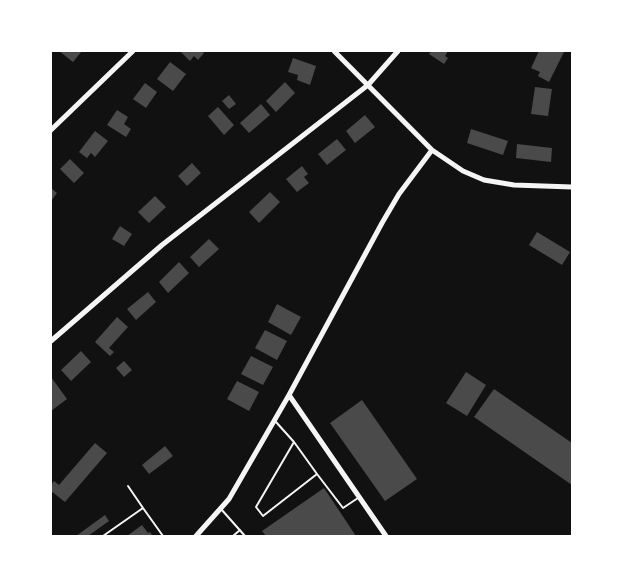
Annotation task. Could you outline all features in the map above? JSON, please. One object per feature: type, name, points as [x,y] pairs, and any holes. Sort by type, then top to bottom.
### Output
[{"type":"street","points":[[51,130],[133,51]]},
{"type":"street","points":[[334,51],[432,150],[463,171],[484,180],[514,185],[572,185]]},
{"type":"street","points":[[51,341],[162,245],[368,85],[398,51]]},
{"type":"street","points":[[196,536],[221,509],[234,490],[289,395],[393,204],[413,173],[432,150]]},
{"type":"street","points":[[289,395],[386,536]]},
{"type":"lane","points":[[274,420],[294,442],[343,508],[359,497]]},
{"type":"lane","points":[[294,442],[256,507],[263,516],[317,474]]},
{"type":"lane","points":[[128,486],[163,536]]},
{"type":"lane","points":[[103,536],[143,508]]},
{"type":"lane","points":[[221,509],[245,536]]},
{"type":"lane","points":[[233,536],[240,530]]},
{"type":"building","points":[[59,51],[82,51],[73,62]]},
{"type":"building","points":[[180,51],[202,51],[204,53],[198,60],[194,56],[190,61]]},
{"type":"building","points":[[431,51],[448,51],[445,56],[448,58],[444,64],[429,54]]},
{"type":"building","points":[[539,51],[564,52],[549,82],[538,76],[540,72],[531,68]]},
{"type":"building","points":[[293,58],[316,66],[310,85],[297,80],[298,75],[288,72]]},
{"type":"building","points":[[170,62],[186,74],[173,91],[157,79]]},
{"type":"building","points":[[285,82],[295,93],[276,112],[266,101]]},
{"type":"building","points":[[145,83],[157,92],[146,108],[133,99]]},
{"type":"building","points":[[535,87],[552,89],[548,116],[531,114]]},
{"type":"building","points":[[229,95],[236,104],[229,109],[222,101]]},
{"type":"building","points":[[261,104],[270,115],[249,133],[240,123]]},
{"type":"building","points":[[218,107],[234,125],[224,135],[208,116]]},
{"type":"building","points":[[117,110],[128,117],[124,124],[131,129],[126,137],[107,125]]},
{"type":"building","points":[[365,115],[375,127],[355,143],[346,131]]},
{"type":"building","points":[[471,129],[508,141],[503,155],[467,143]]},
{"type":"building","points":[[95,131],[108,141],[95,157],[91,153],[87,158],[79,152]]},
{"type":"building","points":[[337,139],[346,150],[327,165],[318,154]]},
{"type":"building","points":[[517,144],[552,148],[551,162],[516,158]]},
{"type":"building","points":[[70,159],[84,173],[74,183],[60,169]]},
{"type":"building","points":[[192,163],[201,173],[187,186],[178,176]]},
{"type":"building","points":[[302,166],[308,174],[304,177],[309,183],[297,192],[286,179]]},
{"type":"building","points":[[51,188],[57,193],[51,201]]},
{"type":"building","points":[[270,192],[280,202],[259,223],[249,212]]},
{"type":"building","points":[[155,196],[166,207],[149,223],[138,212]]},
{"type":"building","points":[[120,226],[132,234],[124,246],[112,239]]},
{"type":"building","points":[[537,232],[570,252],[562,265],[529,245]]},
{"type":"building","points":[[209,239],[219,249],[199,267],[190,257]]},
{"type":"building","points":[[179,262],[189,273],[168,293],[159,282]]},
{"type":"building","points":[[148,292],[156,302],[136,320],[127,309]]},
{"type":"building","points":[[277,304],[301,317],[291,335],[268,322]]},
{"type":"building","points":[[117,317],[128,327],[109,348],[114,352],[110,356],[95,342]]},
{"type":"building","points":[[265,330],[287,341],[277,360],[255,348]]},
{"type":"building","points":[[81,351],[91,362],[71,381],[61,370]]},
{"type":"building","points":[[251,356],[273,367],[263,385],[241,374]]},
{"type":"building","points":[[124,361],[132,370],[124,377],[116,368]]},
{"type":"building","points":[[466,372],[486,385],[467,416],[446,403]]},
{"type":"building","points":[[51,377],[67,399],[51,411]]},
{"type":"building","points":[[237,381],[259,392],[249,411],[227,399]]},
{"type":"building","points":[[494,389],[572,443],[572,485],[474,417]]},
{"type":"building","points":[[362,400],[417,479],[385,501],[330,423]]},
{"type":"building","points":[[95,443],[107,453],[65,502],[51,491],[51,485],[54,481],[59,485]]},
{"type":"building","points":[[165,446],[173,456],[149,474],[142,465]]},
{"type":"building","points":[[324,488],[356,536],[266,536],[262,531]]},
{"type":"building","points":[[105,515],[109,521],[88,536],[76,536]]},
{"type":"building","points":[[142,525],[153,536],[127,536]]}]
